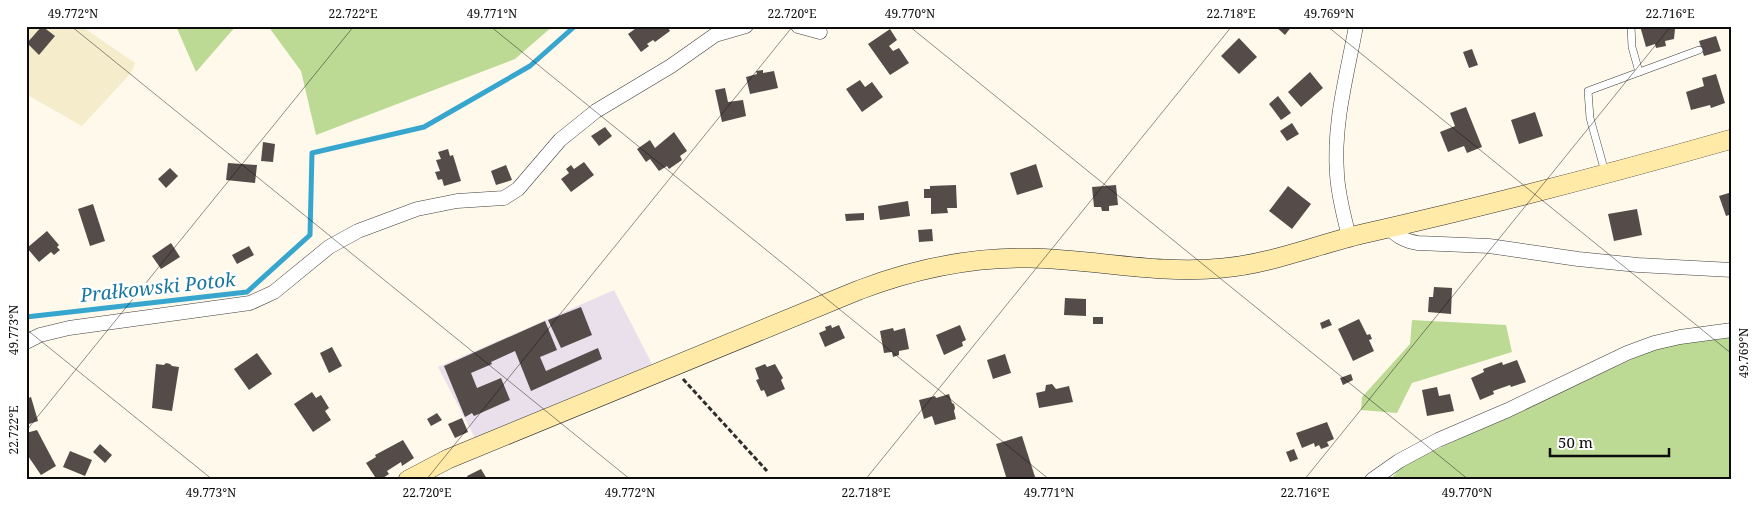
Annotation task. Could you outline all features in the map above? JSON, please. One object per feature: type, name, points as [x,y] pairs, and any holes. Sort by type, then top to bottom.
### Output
[{"type":"street","points":[[26,342],[40,335],[69,328],[250,303],[274,292],[329,247],[358,231],[417,209],[438,204],[494,199],[511,195],[524,183],[560,140],[576,125],[671,66],[716,35],[746,26]]},
{"type":"street","points":[[798,26],[820,32]]},
{"type":"street","points":[[1349,237],[1336,173],[1336,144],[1339,112],[1356,26]]},
{"type":"street","points":[[408,480],[448,459],[859,290],[912,272],[985,259],[1032,258],[1146,268],[1191,270],[1224,268],[1275,258],[1349,237],[1606,175],[1732,139]]},
{"type":"street","points":[[1389,228],[1398,237],[1406,241],[1418,243],[1489,246],[1578,259],[1638,265],[1732,270]]},
{"type":"street","points":[[1372,480],[1399,461],[1438,440],[1508,410],[1627,353],[1654,343],[1680,337],[1732,330]]},
{"type":"lane","points":[[1631,26],[1632,47],[1640,72]]},
{"type":"lane","points":[[1606,175],[1590,118],[1588,91],[1698,50]]},
{"type":"path","points":[[672,367],[767,471]]},
{"type":"shaded area","points":[[26,26],[81,26],[135,63],[131,73],[82,126],[26,94]]},
{"type":"shaded area","points":[[614,290],[652,364],[475,438],[438,367]]},
{"type":"green space","points":[[176,26],[236,26],[196,72]]},
{"type":"green space","points":[[268,26],[553,26],[515,59],[316,135],[301,71]]},
{"type":"green space","points":[[1412,320],[1506,325],[1512,352],[1412,383],[1397,413],[1361,410],[1362,397],[1410,344]]},
{"type":"green space","points":[[1732,333],[1732,480],[1390,480],[1403,465],[1660,346]]},
{"type":"building","points":[[42,26],[55,36],[39,55],[27,43]]},
{"type":"building","points":[[639,26],[667,26],[670,31],[655,42],[653,40],[647,44],[649,46],[641,52],[628,34]]},
{"type":"building","points":[[1275,26],[1292,26],[1285,35]]},
{"type":"building","points":[[1640,26],[1671,26],[1675,29],[1674,39],[1665,41],[1666,46],[1656,48],[1655,44],[1646,47]]},
{"type":"building","points":[[890,29],[897,40],[889,46],[893,51],[899,48],[909,63],[890,75],[868,44]]},
{"type":"building","points":[[1716,36],[1721,51],[1704,56],[1699,41]]},
{"type":"building","points":[[1239,38],[1257,57],[1239,74],[1221,56]]},
{"type":"building","points":[[1472,49],[1478,65],[1469,68],[1463,52]]},
{"type":"building","points":[[763,70],[763,73],[774,71],[778,88],[750,94],[746,77],[757,74],[756,71]]},
{"type":"building","points":[[1310,72],[1323,88],[1301,107],[1288,92]]},
{"type":"building","points":[[1716,74],[1725,103],[1711,108],[1710,105],[1691,110],[1686,92],[1704,86],[1702,78]]},
{"type":"building","points":[[860,80],[865,87],[872,82],[883,97],[862,112],[846,89]]},
{"type":"building","points":[[725,88],[728,102],[743,100],[746,116],[722,122],[715,90]]},
{"type":"building","points":[[1278,96],[1291,113],[1281,120],[1269,104]]},
{"type":"building","points":[[1466,107],[1482,147],[1467,153],[1464,146],[1448,152],[1440,132],[1455,126],[1450,113]]},
{"type":"building","points":[[1535,112],[1543,136],[1519,144],[1511,120]]},
{"type":"building","points":[[1292,123],[1299,134],[1287,141],[1280,131]]},
{"type":"building","points":[[605,127],[612,136],[599,146],[591,136]]},
{"type":"building","points":[[674,132],[687,151],[680,156],[682,160],[669,169],[667,166],[659,171],[650,159],[646,162],[637,149],[650,140],[655,148]]},
{"type":"building","points":[[263,142],[275,144],[273,162],[261,161]]},
{"type":"building","points":[[448,149],[450,156],[453,155],[461,181],[444,186],[442,179],[438,180],[435,172],[440,171],[436,160],[441,159],[438,152]]},
{"type":"building","points":[[584,162],[594,175],[571,192],[561,179],[569,173],[566,169],[571,165],[574,169]]},
{"type":"building","points":[[228,163],[257,165],[255,183],[226,180]]},
{"type":"building","points":[[1036,164],[1043,187],[1017,195],[1010,173]]},
{"type":"building","points":[[506,165],[512,180],[496,185],[491,171]]},
{"type":"building","points":[[170,168],[178,176],[166,188],[158,179]]},
{"type":"building","points":[[956,185],[957,208],[947,208],[948,213],[931,214],[931,198],[924,198],[924,189],[930,189],[930,186]]},
{"type":"building","points":[[1116,185],[1118,205],[1109,206],[1109,211],[1102,211],[1101,207],[1094,207],[1092,187]]},
{"type":"building","points":[[1288,186],[1311,204],[1292,229],[1269,211]]},
{"type":"building","points":[[1732,192],[1732,214],[1726,216],[1719,196]]},
{"type":"building","points":[[908,201],[910,216],[880,220],[878,206]]},
{"type":"building","points":[[93,204],[105,241],[90,246],[78,209]]},
{"type":"building","points":[[1637,209],[1642,235],[1614,241],[1608,214]]},
{"type":"building","points":[[864,213],[864,220],[846,221],[845,214]]},
{"type":"building","points":[[932,229],[933,241],[919,242],[918,230]]},
{"type":"building","points":[[47,231],[59,245],[57,247],[60,250],[54,255],[51,252],[39,262],[27,248]]},
{"type":"building","points":[[171,243],[180,257],[161,269],[152,256]]},
{"type":"building","points":[[249,246],[254,255],[237,264],[232,255]]},
{"type":"building","points":[[1434,287],[1452,288],[1451,314],[1428,312],[1429,297],[1433,297]]},
{"type":"building","points":[[1065,298],[1086,299],[1086,316],[1064,315]]},
{"type":"building","points":[[581,307],[592,335],[561,348],[548,320]]},
{"type":"building","points":[[1093,317],[1103,317],[1103,324],[1093,324]]},
{"type":"building","points":[[1329,319],[1332,325],[1322,329],[1320,323]]},
{"type":"building","points":[[1359,319],[1367,335],[1370,334],[1372,339],[1369,340],[1374,351],[1353,361],[1338,329]]},
{"type":"building","points":[[545,321],[557,350],[540,357],[546,371],[598,348],[602,359],[531,391],[515,351],[471,373],[477,388],[501,378],[510,400],[474,416],[472,413],[465,417],[444,366]]},
{"type":"building","points":[[831,325],[832,328],[839,325],[845,338],[825,347],[819,333],[826,330],[825,327]]},
{"type":"building","points":[[960,325],[966,340],[962,342],[963,346],[944,355],[936,335]]},
{"type":"building","points":[[893,328],[894,331],[905,328],[909,349],[899,351],[899,355],[893,357],[892,352],[884,353],[880,331]]},
{"type":"building","points":[[332,347],[342,366],[329,373],[320,353]]},
{"type":"building","points":[[257,353],[272,374],[249,390],[234,369]]},
{"type":"building","points":[[1005,354],[1011,373],[993,379],[987,360]]},
{"type":"building","points":[[1517,360],[1526,382],[1493,391],[1494,394],[1480,400],[1471,378],[1484,372],[1483,369],[1502,362],[1503,365]]},
{"type":"building","points":[[166,363],[179,367],[172,411],[152,408],[156,364],[164,365]]},
{"type":"building","points":[[765,364],[767,367],[775,364],[783,378],[781,380],[785,389],[767,397],[764,390],[761,391],[756,380],[759,379],[755,368]]},
{"type":"building","points":[[1351,374],[1353,380],[1343,385],[1340,378]]},
{"type":"building","points":[[1052,384],[1056,389],[1069,386],[1073,402],[1039,408],[1036,393],[1045,391],[1046,385]]},
{"type":"building","points":[[1437,387],[1439,396],[1450,394],[1454,411],[1427,416],[1422,390]]},
{"type":"building","points":[[312,392],[316,398],[321,395],[329,408],[325,411],[331,420],[313,432],[294,404]]},
{"type":"building","points":[[949,394],[954,404],[956,419],[935,425],[932,416],[924,419],[919,400]]},
{"type":"building","points":[[31,397],[38,421],[26,425],[26,399]]},
{"type":"building","points":[[437,413],[442,420],[431,426],[427,419]]},
{"type":"building","points":[[462,418],[468,432],[455,438],[448,424]]},
{"type":"building","points":[[1327,422],[1334,439],[1327,442],[1329,446],[1321,449],[1319,445],[1315,447],[1314,443],[1302,448],[1296,433]]},
{"type":"building","points":[[37,430],[56,466],[41,475],[26,453],[26,433]]},
{"type":"building","points":[[1022,436],[1036,480],[1007,480],[996,444]]},
{"type":"building","points":[[403,440],[414,458],[402,466],[401,462],[387,471],[389,474],[377,480],[366,463],[376,457],[375,455]]},
{"type":"building","points":[[100,444],[112,455],[105,463],[93,452]]},
{"type":"building","points":[[1294,449],[1298,459],[1290,462],[1286,452]]},
{"type":"building","points":[[70,451],[92,460],[85,476],[63,467]]},
{"type":"building","points":[[481,469],[487,479],[490,477],[491,480],[469,480],[467,476]]},
{"type":"waterway","name":"Prałkowski Potok","points":[[26,317],[247,292],[310,235],[312,153],[424,127],[530,66],[575,26]]}]
